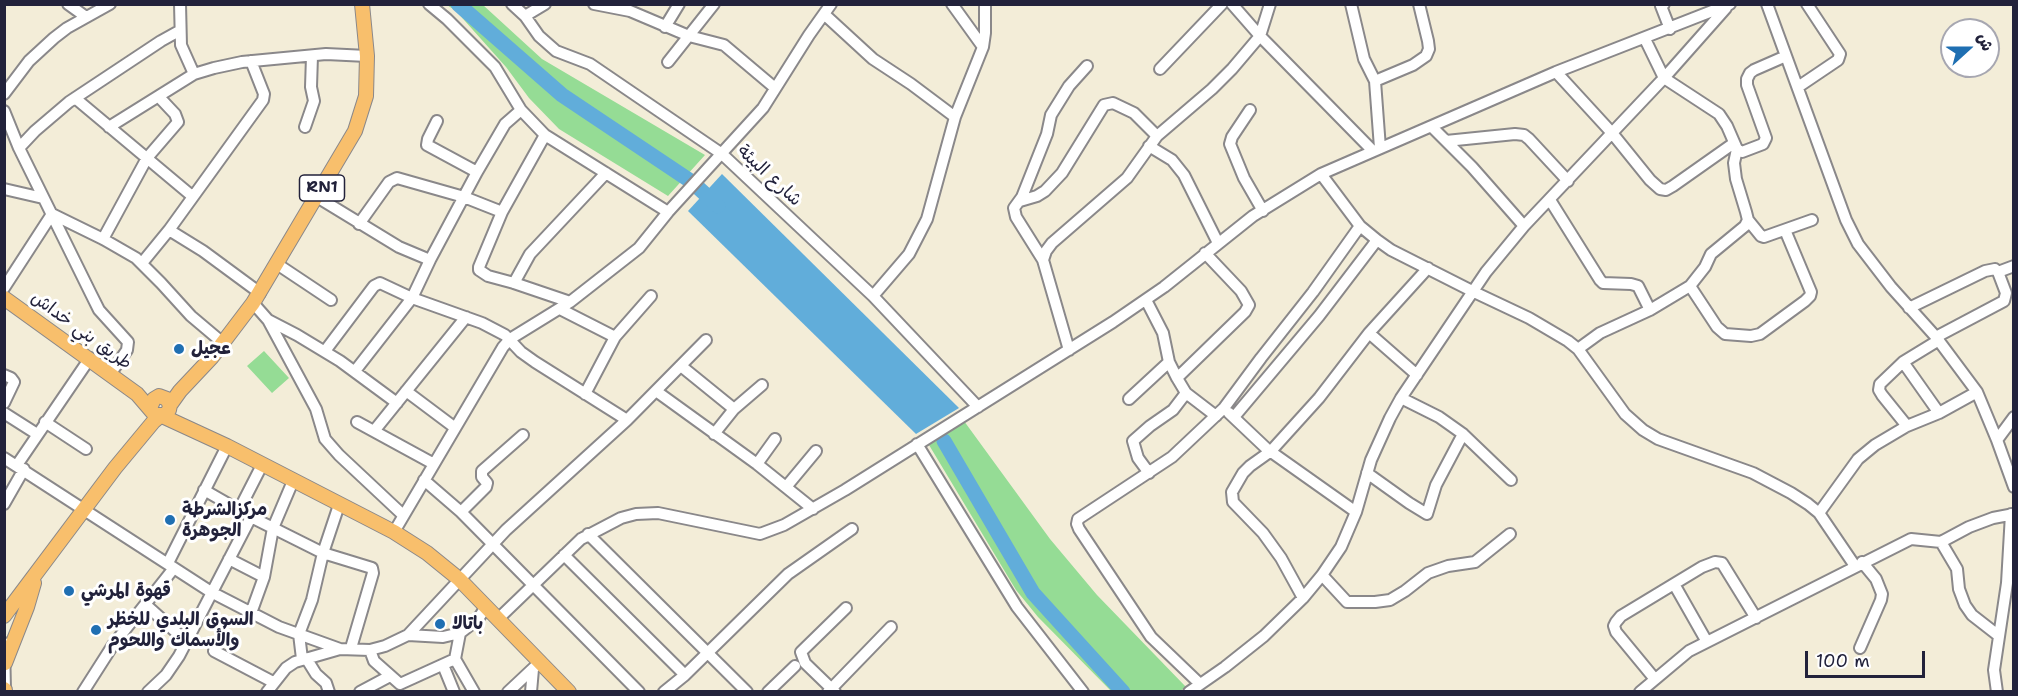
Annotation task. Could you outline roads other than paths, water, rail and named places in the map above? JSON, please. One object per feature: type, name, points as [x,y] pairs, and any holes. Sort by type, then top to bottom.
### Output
[{"type":"main road","name":"RN1","points":[[4,616],[154,420],[160,406],[199,362],[220,347],[256,298],[317,197],[355,131],[366,96],[367,56],[362,4]]},
{"type":"main road","name":"طريق بني خداش","points":[[4,298],[111,373],[137,394],[160,406],[191,429],[227,447]]},
{"type":"main road","points":[[227,447],[394,532],[427,553],[459,579],[498,619],[537,666],[569,692]]},
{"type":"main road","points":[[5,663],[27,606],[36,575]]},
{"type":"street","points":[[68,4],[86,17]]},
{"type":"street","points":[[4,94],[43,47],[67,28],[110,4]]},
{"type":"street","points":[[180,4],[181,45],[194,74]]},
{"type":"street","points":[[429,4],[495,67],[521,110],[545,135],[668,212]]},
{"type":"street","name":"شارع البيئة","points":[[512,4],[525,16],[539,36],[556,51],[590,64],[722,154],[873,296],[978,406]]},
{"type":"street","points":[[525,16],[545,4]]},
{"type":"street","points":[[594,4],[630,10],[689,36],[724,45],[775,88]]},
{"type":"street","points":[[665,27],[679,4]]},
{"type":"street","points":[[668,62],[714,4]]},
{"type":"street","points":[[952,4],[983,47]]},
{"type":"street","points":[[873,296],[902,265],[927,219],[955,117],[983,47],[985,4]]},
{"type":"street","points":[[1160,69],[1222,4]]},
{"type":"street","points":[[1233,4],[1260,36],[1377,150]]},
{"type":"street","points":[[1043,260],[1052,243],[1127,178],[1157,135],[1212,89],[1260,36],[1270,4]]},
{"type":"street","points":[[1351,4],[1364,59],[1375,81],[1377,150]]},
{"type":"street","points":[[1375,81],[1413,65],[1426,56],[1429,49],[1428,41],[1419,4]]},
{"type":"street","points":[[1767,4],[1846,220],[1858,244],[1909,308],[1937,338],[1977,392],[2013,486]]},
{"type":"street","points":[[1798,87],[1838,60],[1840,54],[1807,4]]},
{"type":"street","points":[[1662,5],[1670,29]]},
{"type":"street","points":[[498,619],[588,534],[621,518],[648,512],[760,534],[784,525],[1069,350],[1146,300],[1263,210],[1321,174],[1556,72],[1729,5]]},
{"type":"street","points":[[1189,692],[1264,636],[1322,576],[1341,547],[1356,512],[1367,473],[1390,418],[1486,272],[1524,226],[1551,200],[1729,5]]},
{"type":"street","points":[[394,532],[492,363],[510,339],[570,302],[639,248],[668,212],[763,108],[827,9],[858,47],[955,117]]},
{"type":"street","points":[[19,148],[35,131],[75,98],[179,31]]},
{"type":"street","points":[[1645,39],[1664,78],[1719,114],[1735,146],[1742,152],[1762,144],[1766,138],[1747,79],[1750,73],[1786,56]]},
{"type":"street","points":[[109,127],[194,74],[228,64],[342,54],[367,56]]},
{"type":"street","points":[[305,127],[314,101],[311,87],[312,56]]},
{"type":"street","points":[[142,263],[169,230],[264,97],[251,61]]},
{"type":"street","points":[[1069,350],[1043,260],[1014,212],[1014,208],[1020,201],[1047,134],[1051,115],[1069,86],[1087,66]]},
{"type":"street","points":[[1556,72],[1660,189],[1666,190],[1735,146]]},
{"type":"street","points":[[103,239],[147,158],[178,122],[159,97]]},
{"type":"street","points":[[75,98],[192,196]]},
{"type":"street","points":[[1020,201],[1045,191],[1062,173],[1104,105],[1113,103],[1134,113],[1157,135]]},
{"type":"street","points":[[355,371],[412,298],[477,172],[505,124],[521,110]]},
{"type":"street","points":[[1250,110],[1232,137],[1230,144],[1244,178],[1263,210]]},
{"type":"street","points":[[4,111],[19,148],[99,310],[128,342],[127,350],[111,373]]},
{"type":"street","points":[[437,121],[427,145],[477,172]]},
{"type":"street","points":[[1432,127],[1524,226]]},
{"type":"street","points":[[545,135],[502,212],[479,270],[488,276],[570,302]]},
{"type":"street","points":[[1446,141],[1524,135],[1568,181]]},
{"type":"street","points":[[1149,146],[1172,160],[1185,175],[1218,243]]},
{"type":"street","points":[[1735,146],[1734,170],[1748,220],[1761,236],[1764,237],[1812,220]]},
{"type":"street","points":[[514,283],[530,254],[606,173]]},
{"type":"street","points":[[1321,174],[1360,226],[1377,240],[1473,292],[1529,318],[1568,341],[1578,350],[1625,414],[1643,430],[1658,439],[1753,473],[1791,493],[1819,513],[1859,564],[1876,579],[1882,594],[1860,648]]},
{"type":"street","points":[[359,224],[389,182],[397,178],[464,197],[502,212]]},
{"type":"street","points":[[4,189],[43,198]]},
{"type":"street","points":[[317,197],[399,247],[430,260]]},
{"type":"street","points":[[1551,200],[1600,280],[1604,283],[1638,286],[1650,310]]},
{"type":"street","points":[[52,214],[103,239],[142,263],[220,347]]},
{"type":"street","points":[[4,288],[52,214]]},
{"type":"street","points":[[1578,350],[1600,333],[1650,310],[1690,286],[1706,267],[1711,254],[1745,226],[1748,220]]},
{"type":"street","points":[[1200,684],[1151,637],[1078,530],[1078,519],[1181,450],[1220,412],[1313,292],[1360,226]]},
{"type":"street","points":[[169,230],[203,251],[256,298],[316,409],[325,439],[403,515]]},
{"type":"street","points":[[1690,286],[1717,327],[1725,334],[1751,336],[1760,334],[1805,301],[1811,292],[1785,230]]},
{"type":"street","points":[[1234,417],[1318,316],[1377,240]]},
{"type":"street","points":[[1177,378],[1245,312],[1249,305],[1241,291],[1205,253]]},
{"type":"street","points":[[277,264],[331,300]]},
{"type":"street","points":[[1998,272],[2013,266]]},
{"type":"street","points":[[1303,598],[1281,558],[1263,533],[1232,499],[1234,489],[1243,473],[1271,451],[1319,398],[1369,333],[1428,268]]},
{"type":"street","points":[[1907,426],[1879,390],[1880,384],[1903,362],[1937,338],[2004,301],[2007,293],[1995,269],[1985,271],[1909,308]]},
{"type":"street","points":[[325,351],[378,284],[384,285],[412,298],[466,317],[510,339],[521,352],[627,420]]},
{"type":"street","points":[[585,394],[615,338],[651,296]]},
{"type":"street","points":[[1146,300],[1163,333],[1168,362],[1186,393],[1234,417],[1271,451],[1356,512]]},
{"type":"street","points":[[560,309],[615,338]]},
{"type":"street","points":[[374,431],[466,317]]},
{"type":"street","points":[[268,320],[325,351],[397,403]]},
{"type":"street","points":[[1369,333],[1417,375]]},
{"type":"street","points":[[214,651],[270,687],[286,668],[304,659],[340,649],[370,650],[408,635],[506,530],[627,420],[706,340]]},
{"type":"street","points":[[4,504],[37,434],[90,358]]},
{"type":"street","points":[[1129,399],[1168,362]]},
{"type":"street","points":[[1903,362],[1939,413]]},
{"type":"street","points":[[681,366],[734,409]]},
{"type":"street","points":[[4,375],[14,382],[4,403]]},
{"type":"street","points":[[714,434],[734,409],[762,385]]},
{"type":"street","points":[[406,391],[454,427]]},
{"type":"street","points":[[656,391],[813,509]]},
{"type":"street","points":[[1819,513],[1857,459],[1875,445],[1907,426],[1939,413],[1977,392]]},
{"type":"street","points":[[1149,473],[1138,458],[1133,441],[1173,410],[1186,393]]},
{"type":"street","points":[[1401,398],[1439,417],[1463,434],[1511,480]]},
{"type":"street","points":[[4,412],[37,434]]},
{"type":"street","points":[[1997,440],[2013,417]]},
{"type":"street","points":[[45,422],[86,449]]},
{"type":"street","points":[[357,422],[434,464]]},
{"type":"street","points":[[1367,473],[1409,504],[1427,514],[1437,485],[1463,434]]},
{"type":"street","points":[[461,512],[486,487],[487,483],[482,477],[482,471],[523,435]]},
{"type":"street","points":[[756,464],[775,439]]},
{"type":"street","points":[[917,444],[1017,607],[1083,692]]},
{"type":"street","points":[[83,692],[113,645],[146,605],[171,566],[204,490],[227,447]]},
{"type":"street","points":[[786,487],[816,451]]},
{"type":"street","points":[[4,458],[212,592],[251,613],[340,649]]},
{"type":"street","points":[[239,510],[262,465]]},
{"type":"street","points":[[424,480],[461,512],[639,692]]},
{"type":"street","points":[[251,613],[264,577],[273,528],[294,481]]},
{"type":"street","points":[[204,490],[251,517],[323,553],[370,566],[373,570],[351,648]]},
{"type":"street","points":[[329,692],[326,683],[304,659],[299,634],[312,600],[323,553],[339,505]]},
{"type":"street","points":[[1640,692],[1689,651],[1911,539],[1941,542],[1969,527],[2012,514],[2007,583],[1994,670],[1997,692]]},
{"type":"street","points":[[148,692],[166,675],[183,650],[251,517]]},
{"type":"street","points":[[664,692],[685,675],[788,574],[852,529]]},
{"type":"street","points":[[588,534],[747,692]]},
{"type":"street","points":[[1322,576],[1347,602],[1390,600],[1428,573],[1448,566],[1475,562],[1510,534]]},
{"type":"street","points":[[1941,542],[1957,569],[1959,589],[1965,605],[1972,615],[1999,636]]},
{"type":"street","points":[[564,555],[685,675]]},
{"type":"street","points":[[229,559],[264,577]]},
{"type":"street","points":[[1654,678],[1614,626],[1621,616],[1702,567],[1719,561],[1724,565],[1756,618]]},
{"type":"street","points":[[1674,584],[1707,642]]},
{"type":"street","points":[[146,605],[186,641]]},
{"type":"street","points":[[408,635],[443,637],[460,633],[478,619],[486,608]]},
{"type":"street","points":[[846,608],[801,652],[805,663],[831,690],[891,627]]},
{"type":"street","points":[[460,633],[455,659],[474,692]]},
{"type":"street","points":[[4,643],[5,689]]},
{"type":"street","points":[[370,650],[374,661],[401,688],[455,659]]},
{"type":"street","points":[[443,665],[454,692]]},
{"type":"street","points":[[508,692],[537,666]]},
{"type":"street","points":[[531,692],[537,666]]},
{"type":"street","points":[[768,692],[795,666]]},
{"type":"street","points":[[360,692],[390,676]]},
{"type":"water","points":[[722,174],[959,408],[916,434],[688,211]]},
{"type":"waterway","points":[[458,4],[562,95],[692,182],[718,206]]},
{"type":"waterway","points":[[944,441],[1033,593],[1123,692]]},
{"type":"place","name":"عجيل","points":[[179,349]]},
{"type":"place","name":"مركزالشرطة الجوهرة","points":[[170,520]]},
{"type":"place","name":"قهوة المرشي","points":[[69,591]]},
{"type":"place","name":"باتالا","points":[[440,624]]},
{"type":"place","name":"السوق البلدي للخظر والأسماك واللحوم","points":[[96,630]]}]
